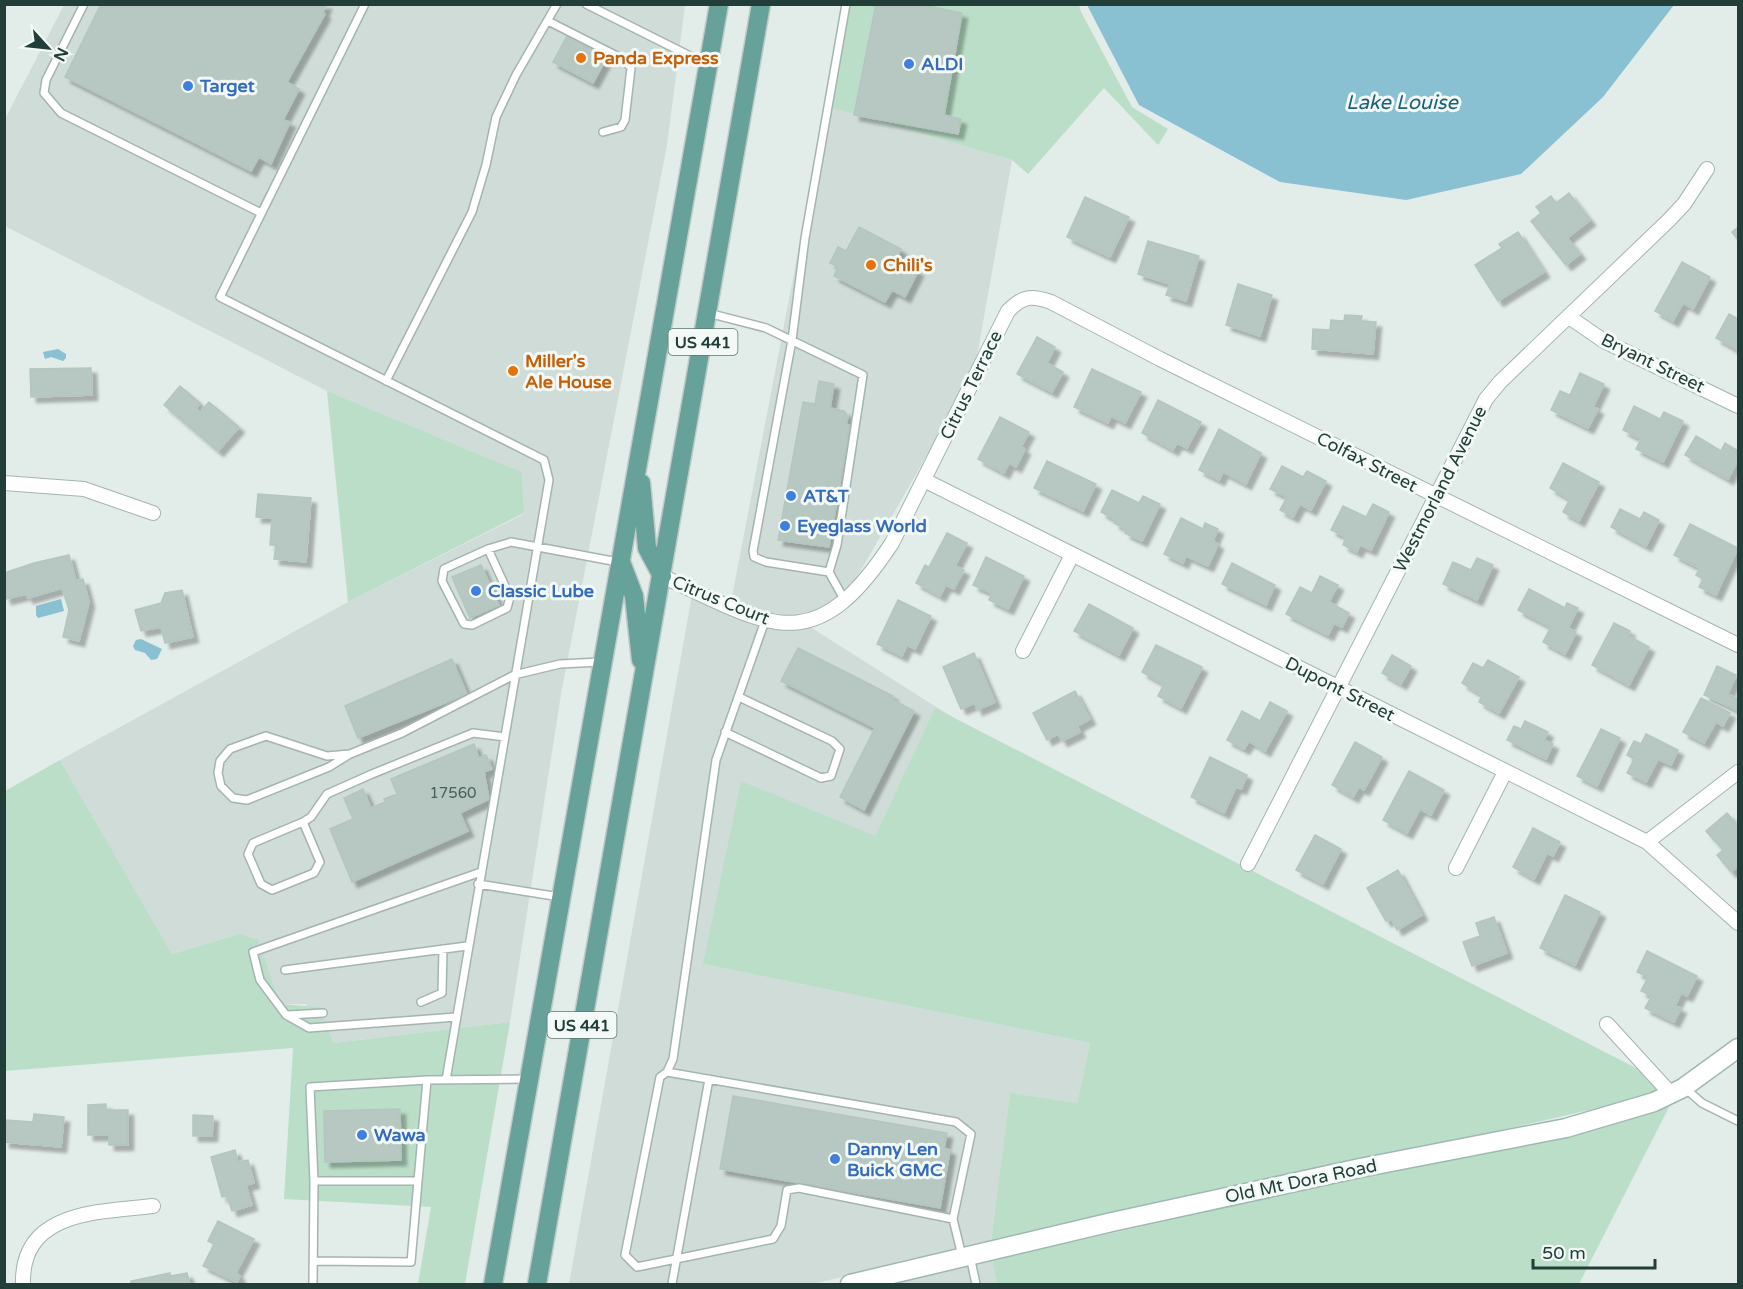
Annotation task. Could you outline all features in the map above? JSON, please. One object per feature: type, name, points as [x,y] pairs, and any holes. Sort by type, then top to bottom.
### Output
[{"type":"main road","name":"US 441","points":[[493,1284],[719,4]]},
{"type":"main road","name":"US 441","points":[[537,1284],[761,4]]},
{"type":"main road","points":[[639,460],[647,548],[662,576]]},
{"type":"main road","points":[[621,562],[634,596],[644,680]]},
{"type":"street","name":"Westmorland Avenue","points":[[1248,864],[1486,399],[1500,382],[1669,220],[1684,204],[1707,170]]},
{"type":"street","name":"Citrus Terrace","points":[[924,480],[1008,311],[1019,301],[1028,297]]},
{"type":"street","name":"Colfax Street","points":[[1028,297],[1051,302],[1435,496],[1738,645]]},
{"type":"street","name":"Bryant Street","points":[[1569,317],[1604,341],[1738,406]]},
{"type":"street","name":"Dupont Street","points":[[924,480],[1647,842],[1738,923]]},
{"type":"street","name":"Citrus Court","points":[[662,576],[765,621],[797,623],[819,617],[846,602],[871,576],[892,543],[924,480]]},
{"type":"street","points":[[4,483],[84,489],[153,513]]},
{"type":"street","points":[[1023,651],[1072,555]]},
{"type":"street","points":[[1456,868],[1505,772]]},
{"type":"street","points":[[1647,842],[1738,772]]},
{"type":"street","points":[[1607,1024],[1678,1090]]},
{"type":"street","name":"Old Mt Dora Road","points":[[850,1284],[1360,1168],[1566,1128],[1654,1102],[1678,1090],[1738,1048]]},
{"type":"street","points":[[23,1284],[22,1270],[27,1254],[47,1228],[61,1220],[153,1206]]},
{"type":"lane","points":[[84,4],[46,80],[44,93],[52,105],[61,112],[261,213]]},
{"type":"lane","points":[[365,4],[220,297],[544,460],[549,480],[446,1080]]},
{"type":"lane","points":[[386,381],[472,212],[486,165],[496,117],[516,75],[557,4]]},
{"type":"lane","points":[[586,4],[708,65]]},
{"type":"lane","points":[[829,572],[766,562],[754,557],[753,551],[792,340],[805,238],[846,4]]},
{"type":"lane","points":[[548,21],[623,59],[631,68],[625,120],[621,126],[603,132]]},
{"type":"lane","points":[[708,313],[766,328],[863,375],[837,545],[829,572],[846,602]]},
{"type":"lane","points":[[488,549],[510,597],[507,608],[472,625],[464,624],[442,581],[444,570],[488,549],[511,542],[621,562]]},
{"type":"lane","points":[[765,621],[716,760],[673,1059],[667,1072],[660,1077],[625,1255],[637,1267],[774,1239],[781,1226],[787,1190],[799,1188],[953,1219]]},
{"type":"lane","points":[[350,754],[327,756],[266,735],[230,749],[220,761],[218,773],[221,786],[233,798],[247,800],[329,767],[350,754],[402,733],[514,675],[560,664],[603,662]]},
{"type":"lane","points":[[725,732],[821,778],[831,777],[840,749],[832,741],[739,697]]},
{"type":"lane","points":[[303,822],[320,862],[314,873],[272,890],[261,884],[248,854],[253,843],[311,817],[327,794],[473,733],[505,737]]},
{"type":"lane","points":[[456,1017],[309,1028],[286,1015],[260,980],[253,952],[481,872]]},
{"type":"lane","points":[[478,884],[563,897]]},
{"type":"lane","points":[[285,970],[468,946]]},
{"type":"lane","points":[[421,1002],[442,993],[443,949]]},
{"type":"lane","points":[[286,1015],[323,1013]]},
{"type":"lane","points":[[667,1072],[956,1122],[971,1134],[953,1219],[976,1284]]},
{"type":"lane","points":[[313,1284],[314,1181],[310,1087],[427,1080],[531,1079]]},
{"type":"lane","points":[[672,1284],[709,1079]]},
{"type":"lane","points":[[314,1261],[411,1262],[427,1080]]},
{"type":"lane","points":[[1678,1090],[1738,1121]]},
{"type":"lane","points":[[314,1181],[418,1181]]},
{"type":"shaded area","points":[[64,5],[685,5],[667,145],[561,694],[510,1022],[333,1043],[306,1004],[280,1004],[239,934],[172,954],[60,760],[348,602],[524,514],[522,472],[327,391],[5,226],[4,121]]},
{"type":"shaded area","points":[[826,106],[1012,160],[974,373],[845,598],[814,615],[796,618],[960,722],[935,709],[875,836],[703,964],[1090,1043],[1077,1103],[1010,1094],[991,1242],[812,1284],[569,1284],[693,589],[731,602]]},
{"type":"shaded area","points":[[992,1260],[997,1284],[888,1284]]},
{"type":"green space","points":[[847,5],[1079,5],[1132,107],[1168,129],[1158,145],[1104,88],[1028,174],[1012,160],[826,106]]},
{"type":"green space","points":[[327,391],[522,472],[524,513],[348,602]]},
{"type":"green space","points":[[935,708],[1669,1085],[1633,1100],[991,1242],[1010,1093],[1077,1103],[1090,1043],[703,964],[741,781],[875,836]]},
{"type":"green space","points":[[60,760],[172,954],[239,934],[258,940],[280,1004],[319,1007],[333,1043],[510,1022],[465,1284],[418,1284],[431,1207],[284,1199],[293,1048],[5,1071],[5,791]]},
{"type":"green space","points":[[1670,1105],[1579,1284],[997,1284],[992,1260],[1363,1177],[1570,1137]]},
{"type":"water","name":"Lake Louise","points":[[1087,5],[1674,5],[1603,97],[1521,174],[1406,200],[1280,182],[1139,105]]},
{"type":"water","points":[[58,349],[66,354],[63,361],[51,357],[45,359],[43,352]]},
{"type":"water","points":[[61,599],[64,611],[38,618],[36,606]]},
{"type":"water","points":[[141,639],[162,649],[157,659],[151,660],[145,653],[135,650],[133,646],[136,640]]},
{"type":"building","name":"Target","points":[[101,4],[326,4],[323,12],[325,14],[287,82],[299,89],[283,120],[290,122],[271,164],[259,157],[251,171],[65,77]]},
{"type":"building","name":"ALDI","points":[[876,4],[919,4],[962,13],[944,115],[961,119],[958,134],[854,115]]},
{"type":"building","name":"Panda Express","points":[[568,34],[608,55],[593,83],[553,62]]},
{"type":"building","points":[[1569,193],[1590,220],[1567,238],[1580,254],[1566,265],[1531,221],[1541,213],[1536,207],[1551,196],[1556,203]]},
{"type":"building","points":[[1085,197],[1129,217],[1110,257],[1067,237]]},
{"type":"building","name":"Chili's","points":[[859,227],[901,249],[896,259],[918,271],[905,297],[892,290],[885,302],[834,276],[838,267],[830,263],[838,247],[846,251]]},
{"type":"building","points":[[1738,227],[1738,240],[1732,232]]},
{"type":"building","points":[[1518,232],[1544,272],[1498,301],[1475,265],[1502,248],[1499,244]]},
{"type":"building","points":[[1148,241],[1199,256],[1186,301],[1166,295],[1170,284],[1138,274]]},
{"type":"building","points":[[1682,262],[1710,277],[1693,309],[1683,303],[1673,321],[1655,311]]},
{"type":"building","points":[[1238,284],[1272,295],[1260,336],[1226,325]]},
{"type":"building","points":[[1729,314],[1738,319],[1738,350],[1716,338]]},
{"type":"building","points":[[1345,315],[1362,316],[1361,321],[1376,322],[1373,354],[1312,349],[1313,329],[1330,330],[1331,320],[1344,321]]},
{"type":"building","points":[[1037,337],[1055,347],[1047,363],[1063,372],[1052,392],[1017,374]]},
{"type":"building","points":[[91,368],[92,395],[31,397],[30,369]]},
{"type":"building","points":[[1092,369],[1141,392],[1125,423],[1111,416],[1108,423],[1074,407]]},
{"type":"building","points":[[1580,373],[1604,384],[1593,407],[1598,409],[1588,428],[1551,410],[1560,391],[1570,395]]},
{"type":"building","points":[[819,381],[834,384],[830,408],[844,411],[848,417],[846,425],[850,425],[829,547],[778,540],[803,402],[815,404]]},
{"type":"building","points":[[180,386],[200,403],[196,409],[200,412],[209,402],[239,427],[218,451],[164,405]]},
{"type":"building","points":[[1158,400],[1201,422],[1187,448],[1177,443],[1173,450],[1142,433]]},
{"type":"building","points":[[1634,406],[1660,419],[1664,412],[1683,421],[1663,462],[1636,449],[1641,439],[1623,430]]},
{"type":"building","points":[[1000,417],[1029,432],[1021,447],[1025,449],[1016,467],[1009,463],[1004,473],[978,459]]},
{"type":"building","points":[[1219,429],[1261,453],[1246,484],[1223,472],[1219,480],[1199,470]]},
{"type":"building","points":[[1696,436],[1721,451],[1725,443],[1738,451],[1738,460],[1728,479],[1685,455]]},
{"type":"building","points":[[1047,461],[1096,484],[1083,511],[1034,488]]},
{"type":"building","points":[[1563,463],[1599,482],[1579,521],[1563,512],[1570,499],[1550,488]]},
{"type":"building","points":[[1282,466],[1303,477],[1307,471],[1326,481],[1311,510],[1300,504],[1293,517],[1280,510],[1287,497],[1270,489]]},
{"type":"building","points":[[1112,490],[1139,503],[1143,496],[1160,504],[1142,541],[1125,533],[1126,529],[1114,523],[1116,520],[1101,512]]},
{"type":"building","points":[[258,494],[311,498],[306,562],[274,559],[276,545],[270,545],[272,518],[256,517]]},
{"type":"building","points":[[1373,504],[1389,512],[1371,550],[1360,545],[1357,552],[1343,545],[1346,537],[1331,530],[1343,506],[1366,517]]},
{"type":"building","points":[[1620,509],[1640,519],[1644,512],[1659,520],[1646,546],[1611,527]]},
{"type":"building","points":[[1181,518],[1203,529],[1205,523],[1218,529],[1213,541],[1218,544],[1208,566],[1186,556],[1183,563],[1164,554]]},
{"type":"building","points":[[1690,524],[1738,548],[1716,595],[1699,587],[1703,579],[1696,575],[1700,568],[1674,555]]},
{"type":"building","points":[[947,533],[967,543],[955,566],[964,570],[954,589],[946,585],[940,596],[916,583],[925,565],[929,567]]},
{"type":"building","points":[[69,555],[76,581],[83,579],[89,602],[79,641],[63,637],[69,610],[62,588],[28,598],[26,594],[6,599],[4,593],[4,573]]},
{"type":"building","points":[[986,557],[1024,576],[1008,609],[989,600],[992,593],[973,585]]},
{"type":"building","points":[[1477,558],[1493,565],[1477,600],[1443,584],[1453,562],[1471,570]]},
{"type":"building","points":[[1232,563],[1275,585],[1266,605],[1222,584]]},
{"type":"building","name":"Classic Lube","points":[[481,565],[499,605],[470,618],[452,577]]},
{"type":"building","points":[[1320,576],[1338,585],[1329,602],[1349,613],[1342,627],[1334,623],[1328,635],[1286,614],[1300,587],[1312,593]]},
{"type":"building","points":[[1529,589],[1565,608],[1567,603],[1578,608],[1568,628],[1576,632],[1565,654],[1543,642],[1551,627],[1518,610]]},
{"type":"building","points":[[182,590],[193,637],[165,643],[161,627],[141,631],[135,610],[161,603],[165,593]]},
{"type":"building","points":[[898,600],[931,616],[915,649],[907,645],[902,656],[877,644]]},
{"type":"building","points":[[1089,604],[1133,628],[1119,655],[1074,631]]},
{"type":"building","points":[[1614,623],[1630,631],[1627,635],[1649,647],[1629,685],[1592,665]]},
{"type":"building","points":[[1156,645],[1202,667],[1181,708],[1158,696],[1164,684],[1142,672]]},
{"type":"building","points":[[798,648],[893,696],[891,699],[914,711],[864,810],[840,797],[875,728],[781,681]]},
{"type":"building","points":[[974,653],[995,702],[977,710],[975,703],[961,709],[943,667]]},
{"type":"building","points":[[1392,655],[1411,666],[1401,684],[1382,673]]},
{"type":"building","points":[[452,659],[467,694],[358,738],[345,706]]},
{"type":"building","points":[[1488,660],[1519,677],[1499,713],[1479,702],[1482,695],[1462,683],[1473,663],[1483,668]]},
{"type":"building","points":[[1717,666],[1736,675],[1728,694],[1738,699],[1737,710],[1704,695]]},
{"type":"building","points":[[1075,691],[1090,719],[1077,726],[1080,732],[1062,741],[1058,734],[1047,740],[1033,713]]},
{"type":"building","points":[[1701,698],[1730,713],[1723,726],[1716,722],[1704,743],[1683,732]]},
{"type":"building","points":[[1270,702],[1287,711],[1265,751],[1249,741],[1244,749],[1227,740],[1242,711],[1260,721]]},
{"type":"building","points":[[1525,721],[1548,732],[1544,740],[1553,744],[1546,759],[1507,740],[1514,726],[1521,729]]},
{"type":"building","points":[[1601,729],[1620,738],[1597,786],[1577,776]]},
{"type":"building","points":[[1646,734],[1678,750],[1671,765],[1658,759],[1646,782],[1627,773],[1634,759],[1627,755],[1634,741],[1641,744]]},
{"type":"building","points":[[1355,742],[1382,757],[1364,790],[1359,787],[1353,797],[1332,785]]},
{"type":"building","points":[[474,744],[479,758],[486,755],[492,769],[484,772],[489,799],[460,813],[468,831],[352,882],[330,829],[353,819],[344,798],[363,789],[371,808],[397,794],[391,779]]},
{"type":"building","points":[[1210,757],[1247,775],[1241,789],[1236,787],[1224,813],[1191,797]]},
{"type":"building","points":[[1409,771],[1444,790],[1431,815],[1420,809],[1407,833],[1383,820]]},
{"type":"building","points":[[1727,813],[1738,826],[1738,866],[1731,872],[1717,855],[1723,850],[1706,831]]},
{"type":"building","points":[[1533,828],[1560,842],[1553,856],[1547,853],[1534,879],[1513,867]]},
{"type":"building","points":[[1315,835],[1341,849],[1323,884],[1296,870]]},
{"type":"building","points":[[1398,870],[1422,915],[1397,930],[1391,919],[1386,921],[1367,888]]},
{"type":"building","points":[[1565,895],[1600,912],[1575,965],[1540,948]]},
{"type":"building","points":[[1494,917],[1507,953],[1472,966],[1463,942],[1480,936],[1476,923]]},
{"type":"building","points":[[1647,951],[1697,976],[1687,996],[1681,993],[1675,1006],[1681,1008],[1674,1022],[1645,1008],[1652,996],[1641,991],[1648,977],[1637,972]]},
{"type":"building","name":"Danny Len Buick GMC","points":[[733,1096],[947,1133],[944,1148],[950,1150],[940,1208],[720,1169]]},
{"type":"building","points":[[106,1104],[106,1110],[128,1110],[128,1145],[109,1145],[109,1135],[88,1135],[88,1105]]},
{"type":"building","name":"Wawa","points":[[400,1109],[401,1160],[325,1162],[324,1111]]},
{"type":"building","points":[[34,1114],[64,1117],[61,1147],[4,1142],[6,1120],[33,1122]]},
{"type":"building","points":[[193,1115],[213,1116],[212,1136],[193,1136]]},
{"type":"building","points":[[235,1150],[238,1162],[248,1160],[254,1183],[246,1185],[252,1205],[232,1211],[227,1196],[222,1197],[211,1157]]},
{"type":"building","points":[[218,1221],[254,1239],[236,1273],[240,1276],[237,1282],[203,1266],[214,1244],[208,1241]]},
{"type":"building","points":[[170,1273],[170,1276],[187,1273],[190,1284],[131,1284],[131,1281]]},
{"type":"place","name":"Panda Express","points":[[581,58]]},
{"type":"place","name":"ALDI","points":[[909,64]]},
{"type":"place","name":"Target","points":[[188,86]]},
{"type":"place","name":"Chili's","points":[[871,265]]},
{"type":"place","name":"Miller's Ale House","points":[[513,371]]},
{"type":"place","name":"AT&T","points":[[791,496]]},
{"type":"place","name":"Eyeglass World","points":[[785,526]]},
{"type":"place","name":"Classic Lube","points":[[476,591]]},
{"type":"place","name":"Wawa","points":[[362,1135]]},
{"type":"place","name":"Danny Len Buick GMC","points":[[835,1159]]}]
